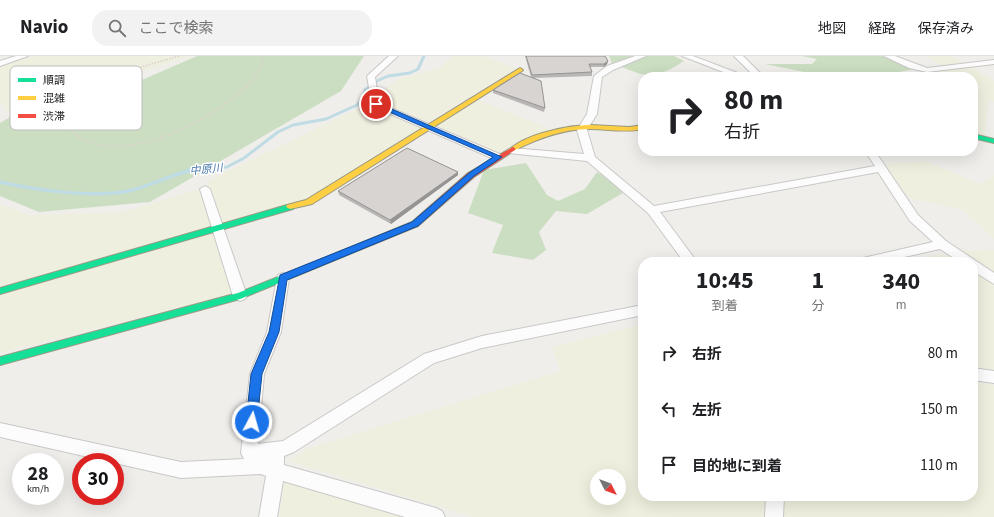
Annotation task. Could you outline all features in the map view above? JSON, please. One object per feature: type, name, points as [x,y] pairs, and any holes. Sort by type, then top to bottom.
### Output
[{"type":"street","points":[[0,64],[24,56]]},
{"type":"street","points":[[394,56],[372,76],[376,104],[430,126],[498,157]]},
{"type":"street","points":[[590,158],[583,127],[592,114],[598,76],[610,68],[642,56]]},
{"type":"street","points":[[686,56],[730,72]]},
{"type":"street","points":[[738,56],[755,72]]},
{"type":"street","points":[[888,56],[917,72]]},
{"type":"street","points":[[924,72],[994,62]]},
{"type":"street","points":[[0,291],[309,202],[520,70]]},
{"type":"street","points":[[0,361],[240,296],[415,224],[471,175],[498,157],[530,140],[550,133],[583,127],[638,127]]},
{"type":"street","points":[[978,137],[994,141]]},
{"type":"street","points":[[511,151],[590,158],[652,210],[687,257]]},
{"type":"street","points":[[874,156],[914,218],[942,244],[962,257]]},
{"type":"street","points":[[652,210],[882,168]]},
{"type":"street","points":[[205,190],[240,296]]},
{"type":"street","points":[[885,257],[942,244]]},
{"type":"street","points":[[978,268],[994,279]]},
{"type":"street","points":[[283,278],[274,332],[257,374],[249,453],[276,451],[288,447],[429,358],[482,342],[638,311]]},
{"type":"street","points":[[978,375],[994,377]]},
{"type":"street","points":[[0,430],[181,470],[261,466],[436,517]]},
{"type":"street","points":[[268,517],[276,470],[276,451]]},
{"type":"street","points":[[774,517],[775,501]]},
{"type":"path","points":[[142,68],[179,56]]},
{"type":"path","points":[[70,130],[74,134],[89,142],[119,147],[140,144],[190,124],[238,95],[255,77],[263,62],[261,56]]},
{"type":"green space","points":[[35,56],[191,56],[142,72],[142,66],[10,66],[10,112],[8,112],[0,101],[0,66]]},
{"type":"green space","points":[[197,56],[364,56],[341,91],[150,202],[39,212],[0,196],[0,123],[10,117],[10,130],[142,130],[142,80]]},
{"type":"green space","points":[[453,56],[483,56],[517,68],[428,122],[379,103],[384,89],[399,79],[439,68]]},
{"type":"green space","points":[[609,56],[674,56],[684,61],[664,72],[638,72],[638,73],[612,63]]},
{"type":"green space","points":[[802,56],[883,56],[914,69],[900,72],[804,72],[765,64],[812,64],[817,59]]},
{"type":"green space","points":[[925,56],[951,56],[966,64],[944,67]]},
{"type":"green space","points":[[972,67],[994,81],[994,102],[988,102],[985,135],[978,134],[978,72],[934,72]]},
{"type":"green space","points":[[478,100],[551,129],[499,152],[437,126]]},
{"type":"green space","points":[[367,104],[422,127],[306,200],[223,225],[206,182]]},
{"type":"green space","points":[[925,161],[981,184],[994,175],[994,239],[961,209],[908,198],[885,164]]},
{"type":"green space","points":[[526,163],[547,195],[558,201],[585,189],[597,172],[612,181],[623,193],[587,214],[556,211],[539,232],[546,250],[533,260],[492,253],[503,225],[468,213],[484,170]]},
{"type":"green space","points":[[198,189],[211,227],[0,287],[0,204],[28,215],[124,212]]},
{"type":"green space","points":[[214,233],[231,291],[227,295],[0,353],[0,295]]},
{"type":"green space","points":[[994,250],[994,272],[978,262],[978,257],[970,257],[960,251]]},
{"type":"green space","points":[[939,254],[953,257],[925,257]]},
{"type":"green space","points":[[978,274],[994,285],[994,371],[978,369]]},
{"type":"green space","points":[[638,325],[638,501],[765,501],[764,517],[473,517],[288,461],[306,449],[560,371],[552,347]]},
{"type":"green space","points":[[978,382],[994,385],[994,517],[783,517],[784,501],[978,501]]},
{"type":"green space","points":[[285,478],[413,517],[279,517]]},
{"type":"building","points":[[526,56],[605,56],[608,61],[604,64],[589,64],[592,72],[532,75]]},
{"type":"building","points":[[520,73],[541,81],[545,108],[493,90]]},
{"type":"building","points":[[407,148],[458,172],[390,220],[338,191]]},
{"type":"waterway","name":"中原川","points":[[201,169],[227,167],[244,158],[278,132],[293,125],[326,119],[357,105],[363,98],[365,90],[377,81],[388,76],[410,73],[418,69],[424,56]]},
{"type":"waterway","name":"中原川","points":[[0,182],[29,188],[99,194],[137,189],[192,170],[201,169]]},
{"type":"waterway","name":"中原川","points":[[188,170],[201,169]]},
{"type":"traffic: fast","points":[[978,137],[994,141]]},
{"type":"traffic: fast","points":[[0,291],[290,207]]},
{"type":"traffic: fast","points":[[0,361],[240,296],[298,272]]},
{"type":"traffic: slow","points":[[290,207],[309,202],[520,70]]},
{"type":"traffic: slow","points":[[513,149],[539,137],[565,129],[584,127],[621,129],[638,128]]},
{"type":"traffic: jam","points":[[298,272],[415,224],[471,175],[513,149]]},
{"type":"route","points":[[252,422],[257,374],[274,332],[283,278],[415,224],[471,175],[498,157],[430,126],[376,104]]}]
